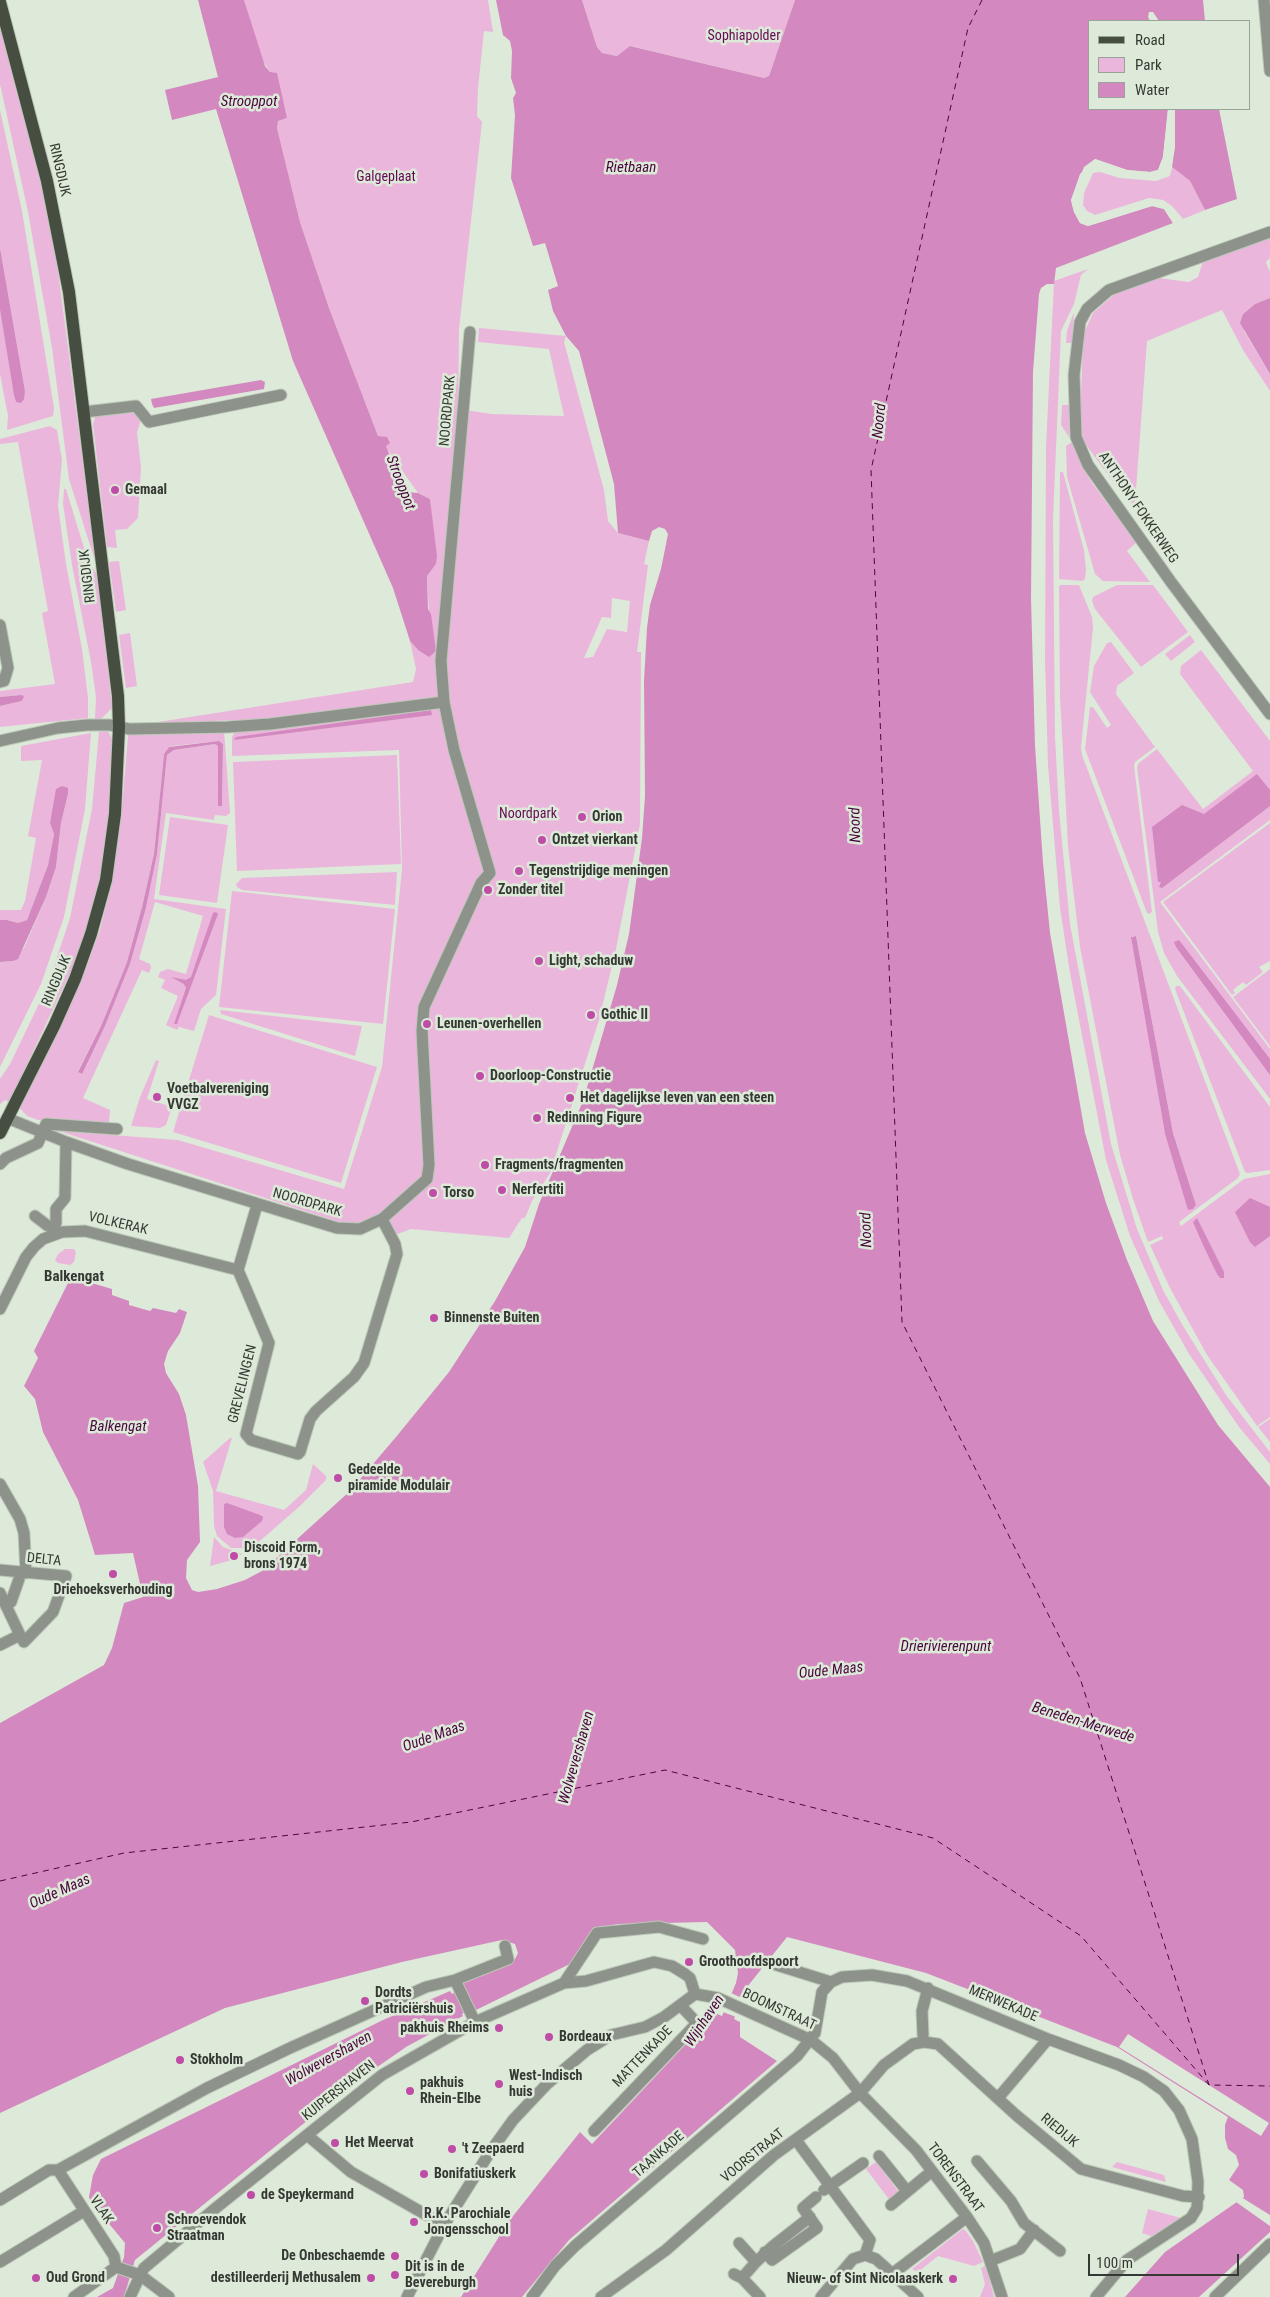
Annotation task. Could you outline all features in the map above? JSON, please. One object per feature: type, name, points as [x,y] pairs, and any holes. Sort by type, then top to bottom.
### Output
[{"type":"main road","name":"RINGDIJK","points":[[0,2],[47,181],[68,292],[118,696],[119,727],[115,814],[106,880],[91,934],[75,979],[54,1026],[0,1132]]},
{"type":"street","points":[[1264,0],[1270,71]]},
{"type":"street","name":"ANTHONY FOKKERWEG","points":[[1270,232],[1109,290],[1087,309],[1080,322],[1074,392],[1076,437],[1088,465],[1170,582],[1270,714]]},
{"type":"street","name":"NOORDPARK","points":[[7,1118],[66,1142],[257,1205],[349,1230],[360,1229],[382,1219],[427,1178],[429,1165],[422,1031],[424,1007],[481,883],[490,873],[460,774],[444,702],[441,661],[470,332]]},
{"type":"street","points":[[84,412],[136,406],[149,422],[281,394]]},
{"type":"street","points":[[0,625],[8,668],[4,681],[0,682]]},
{"type":"street","points":[[0,741],[58,728],[87,725],[101,724],[119,727],[219,727],[270,724],[444,702]]},
{"type":"street","points":[[0,1164],[6,1158],[38,1143],[41,1132],[48,1123],[117,1129]]},
{"type":"street","points":[[35,1216],[48,1226],[52,1227],[56,1223],[56,1209],[65,1198],[66,1142]]},
{"type":"street","points":[[238,1270],[257,1205]]},
{"type":"street","name":"GREVELINGEN","points":[[238,1270],[269,1342],[246,1434],[251,1440],[298,1454],[310,1419],[316,1411],[354,1377],[364,1363],[398,1254],[382,1219]]},
{"type":"street","name":"VOLKERAK","points":[[0,1309],[26,1258],[34,1247],[43,1239],[62,1232],[85,1230],[238,1270]]},
{"type":"street","points":[[0,1484],[20,1519],[24,1533],[23,1576],[11,1602],[6,1605]]},
{"type":"street","name":"DELTA","points":[[0,1570],[23,1576],[66,1576],[53,1612],[24,1642],[20,1635],[0,1645]]},
{"type":"street","points":[[0,1593],[20,1635]]},
{"type":"street","points":[[564,1983],[597,1933],[659,1927],[703,1939]]},
{"type":"street","points":[[0,2200],[49,2170],[58,2170],[207,2088],[282,2052],[426,1987],[456,1984],[508,1959],[505,1946]]},
{"type":"street","name":"KUIPERSHAVEN","points":[[130,2297],[137,2276],[144,2268],[382,2075],[475,2022],[564,1983],[586,1981],[660,1962],[690,1978],[695,1994]]},
{"type":"street","name":"MERWEKADE","points":[[770,1963],[831,1982],[842,1977],[887,1976],[928,1988],[1048,2039],[1119,2065],[1154,2083],[1179,2110],[1192,2139],[1199,2197]]},
{"type":"street","points":[[811,2040],[822,1992],[831,1982]]},
{"type":"street","points":[[456,1984],[475,2022]]},
{"type":"street","points":[[924,2038],[922,2011],[928,1988]]},
{"type":"street","points":[[407,2297],[444,2225],[490,2152],[513,2120],[547,2084],[587,2050],[611,2035],[644,2027],[664,2017],[695,1994]]},
{"type":"street","name":"BOOMSTRAAT","points":[[695,1994],[708,1995],[727,2002],[811,2040],[833,2058],[860,2093]]},
{"type":"street","name":"MATTENKADE","points":[[594,2131],[697,2023],[680,2004]]},
{"type":"street","name":"VOORSTRAAT","points":[[602,2297],[666,2250],[774,2155],[860,2093],[884,2066],[912,2044],[924,2038]]},
{"type":"street","name":"RIEDIJK","points":[[924,2038],[938,2044],[1081,2169],[1183,2196],[1199,2197]]},
{"type":"street","points":[[998,2098],[1048,2039]]},
{"type":"street","name":"TAANKADE","points":[[532,2297],[575,2246],[790,2062],[811,2040]]},
{"type":"street","name":"TORENSTRAAT","points":[[860,2093],[916,2150],[967,2217],[984,2243],[1002,2297]]},
{"type":"street","points":[[307,2135],[351,2172],[444,2225]]},
{"type":"street","points":[[796,2140],[823,2191],[870,2240],[865,2255]]},
{"type":"street","points":[[879,2156],[907,2191]]},
{"type":"street","points":[[977,2161],[1011,2201],[1024,2222],[1060,2251]]},
{"type":"street","points":[[760,2297],[738,2276],[765,2252],[772,2260],[817,2228],[803,2208],[823,2191],[863,2163]]},
{"type":"street","name":"VLAK","points":[[58,2170],[114,2256],[117,2267]]},
{"type":"street","points":[[891,2205],[932,2171]]},
{"type":"street","points":[[1096,2297],[1127,2260],[1191,2218],[1197,2208],[1199,2197]]},
{"type":"street","points":[[0,2262],[84,2210]]},
{"type":"street","points":[[892,2274],[967,2217]]},
{"type":"street","points":[[990,2261],[1020,2249],[1034,2230]]},
{"type":"street","points":[[739,2243],[756,2262]]},
{"type":"street","points":[[1215,2297],[1270,2244]]},
{"type":"street","points":[[821,2297],[853,2259],[865,2255],[876,2259],[918,2297]]},
{"type":"street","points":[[74,2297],[117,2267],[137,2276],[170,2297]]},
{"type":"green space","points":[[244,0],[488,0],[493,32],[484,31],[478,88],[477,116],[482,122],[459,329],[458,416],[465,410],[492,414],[564,416],[549,349],[478,342],[479,328],[566,336],[564,342],[604,490],[608,521],[618,533],[649,541],[644,564],[648,565],[637,652],[641,652],[640,824],[616,949],[599,1020],[550,1173],[532,1201],[525,1218],[522,1218],[509,1238],[411,1229],[395,1235],[391,1227],[336,1224],[336,1221],[59,1131],[178,1140],[344,1189],[382,1067],[402,869],[399,750],[232,756],[232,737],[234,733],[269,719],[152,723],[413,682],[416,669],[410,641],[418,650],[429,612],[427,575],[436,564],[430,499],[418,493],[378,436],[329,308],[300,222],[277,128],[278,121],[287,118],[270,72],[260,56]],"holes":[[[612,598],[630,601],[627,632],[607,629],[593,657],[584,658],[602,617],[611,618]]]},
{"type":"green space","name":"Sophiapolder","points":[[582,0],[795,0],[769,76],[764,78],[631,46],[617,56],[602,53],[597,47]]},
{"type":"green space","points":[[0,23],[19,90],[54,240],[96,564],[69,479],[52,348],[28,212],[0,84]]},
{"type":"green space","points":[[0,110],[22,211],[54,408],[53,416],[7,430],[8,416],[0,374],[0,310],[16,402],[25,391],[0,248]]},
{"type":"green space","points":[[1172,167],[1190,181],[1205,210],[1183,219],[1172,206],[1163,200],[1149,198],[1095,215],[1087,211],[1083,205],[1084,193],[1093,173],[1100,172],[1120,178],[1156,181],[1170,176]]},
{"type":"green space","points":[[1270,237],[1270,258],[1266,262],[1270,272],[1270,298],[1255,304],[1243,314],[1244,331],[1270,374],[1270,391],[1243,350],[1222,310],[1147,341],[1135,503],[1128,502],[1084,442],[1080,422],[1083,343],[1085,331],[1093,313],[1115,294],[1159,278],[1189,282],[1198,277],[1203,261]]},
{"type":"green space","points":[[1088,269],[1081,275],[1074,304],[1061,331],[1053,519],[1055,737],[1059,811],[1070,924],[1111,1144],[1137,1229],[1163,1290],[1183,1326],[1226,1395],[1270,1452],[1270,1464],[1239,1427],[1189,1354],[1159,1301],[1130,1236],[1106,1160],[1070,973],[1060,908],[1048,765],[1045,660],[1046,447],[1054,281]]},
{"type":"green space","points":[[1074,312],[1072,343],[1066,343],[1067,331]]},
{"type":"green space","points":[[1062,405],[1069,405],[1069,437],[1061,425]]},
{"type":"green space","points":[[133,408],[140,417],[137,432],[141,467],[138,518],[127,529],[115,530],[117,548],[107,547],[93,424],[95,417],[102,412]]},
{"type":"green space","points":[[50,426],[57,430],[62,460],[58,506],[66,564],[82,649],[88,698],[88,718],[0,727],[0,706],[22,701],[21,695],[0,697],[0,691],[55,684],[42,613],[48,611],[18,442],[0,444],[0,439]]},
{"type":"green space","points":[[1072,442],[1090,480],[1136,543],[1127,551],[1150,582],[1103,581],[1095,574],[1067,477],[1066,446]]},
{"type":"green space","points":[[1060,472],[1063,472],[1084,550],[1086,570],[1085,579],[1082,581],[1059,579]]},
{"type":"green space","points":[[64,489],[66,489],[88,561],[99,577],[112,708],[101,719],[95,719],[96,697],[72,565],[63,504]]},
{"type":"green space","points":[[119,561],[126,610],[116,612],[109,562]]},
{"type":"green space","points":[[1079,585],[1092,617],[1093,628],[1081,747],[1082,755],[1240,1174],[1238,1178],[1179,1222],[1181,1226],[1244,1179],[1270,1174],[1270,1417],[1257,1426],[1207,1355],[1170,1288],[1150,1245],[1163,1239],[1162,1236],[1148,1242],[1120,1155],[1080,947],[1068,846],[1060,697],[1059,586]],"holes":[[[1132,936],[1136,936],[1173,1133],[1196,1205],[1193,1209],[1165,1134]]]},
{"type":"green space","points":[[1117,585],[1153,585],[1188,632],[1141,667],[1095,609],[1092,601],[1093,597]]},
{"type":"green space","points":[[130,633],[137,686],[126,688],[119,635]]},
{"type":"green space","points":[[1190,635],[1195,642],[1171,661],[1165,654]]},
{"type":"green space","points":[[1111,642],[1134,673],[1117,686],[1116,694],[1155,747],[1135,762],[1134,766],[1152,912],[1149,914],[1147,913],[1085,749],[1090,707],[1093,707],[1107,728],[1111,725],[1090,692],[1094,666],[1107,643]]},
{"type":"green space","points":[[1201,650],[1270,741],[1270,820],[1160,902],[1270,1049],[1270,1099],[1177,976],[1164,953],[1158,932],[1137,767],[1139,763],[1157,749],[1203,809],[1253,771],[1180,674],[1181,666]]},
{"type":"green space","points":[[224,730],[230,813],[226,816],[215,815],[214,820],[166,813],[154,899],[226,909],[216,995],[201,1009],[194,1031],[179,1027],[177,1030],[166,1025],[178,996],[161,988],[165,980],[158,977],[160,972],[168,969],[186,974],[203,916],[155,902],[139,959],[150,964],[151,968],[149,973],[142,970],[83,1098],[110,1110],[109,1124],[38,1120],[27,1116],[18,1106],[83,976],[100,930],[112,882],[121,820],[128,736],[131,733]],"holes":[[[219,741],[223,744],[222,806],[218,746],[215,744],[174,750],[167,755],[157,854],[146,908],[130,964],[105,1026],[81,1074],[78,1071],[102,1024],[127,962],[142,907],[154,854],[164,754],[172,746]]]},
{"type":"green space","points":[[108,731],[114,743],[108,819],[100,880],[88,926],[71,971],[9,1102],[5,1100],[0,1104],[0,1079],[10,1064],[47,987],[70,918],[92,809],[99,732]]},
{"type":"green space","points":[[91,733],[85,809],[64,917],[41,984],[0,1067],[0,962],[13,961],[24,948],[46,897],[56,867],[61,823],[68,794],[50,823],[54,834],[48,865],[27,920],[18,923],[0,920],[0,910],[21,910],[25,901],[36,838],[28,836],[42,760],[21,761],[21,746]]},
{"type":"green space","points":[[397,755],[401,864],[237,871],[233,762]]},
{"type":"green space","points":[[170,817],[228,825],[217,903],[159,895]]},
{"type":"green space","points":[[1270,823],[1270,961],[1259,967],[1263,972],[1246,985],[1243,982],[1233,990],[1235,993],[1232,995],[1163,902]]},
{"type":"green space","points":[[397,872],[395,905],[242,890],[236,884],[242,878]]},
{"type":"green space","points":[[232,891],[395,909],[383,1024],[219,1007]]},
{"type":"green space","points":[[1270,969],[1270,1046],[1233,997]]},
{"type":"green space","points":[[1176,986],[1180,986],[1270,1107],[1270,1170],[1245,1172],[1175,989]]},
{"type":"green space","points":[[220,1010],[362,1026],[355,1056],[221,1014]]},
{"type":"green space","points":[[209,1015],[377,1067],[341,1183],[173,1132]]},
{"type":"green space","points":[[156,1060],[159,1061],[147,1099],[172,1107],[166,1125],[160,1128],[131,1126],[140,1097]]},
{"type":"green space","points":[[65,1249],[74,1249],[76,1252],[74,1262],[70,1265],[58,1263],[55,1260],[58,1254]]},
{"type":"green space","points":[[1270,1419],[1270,1442],[1258,1427]]},
{"type":"green space","points":[[232,1438],[216,1491],[284,1510],[306,1490],[313,1464],[326,1476],[326,1480],[300,1506],[253,1547],[231,1548],[217,1536],[214,1526],[213,1491],[203,1462]]},
{"type":"green space","points":[[214,1537],[223,1547],[242,1554],[232,1560],[210,1566]]},
{"type":"green space","points":[[876,2162],[901,2195],[891,2202],[866,2169]]},
{"type":"green space","points":[[1117,2162],[1164,2175],[1166,2182],[1112,2167]]},
{"type":"green space","points":[[1148,2209],[1181,2218],[1151,2236],[1142,2233]]},
{"type":"green space","points":[[963,2229],[973,2241],[983,2262],[974,2266],[938,2256],[918,2272],[912,2269]]},
{"type":"green space","points":[[985,2266],[994,2297],[980,2297],[985,2284],[981,2268]]},
{"type":"water","name":"Strooppot","points":[[198,0],[244,0],[265,66],[270,72],[277,73],[287,118],[278,121],[277,128],[300,222],[329,308],[378,436],[387,437],[390,443],[386,446],[401,482],[408,492],[418,493],[430,499],[437,556],[436,564],[427,576],[428,609],[431,614],[436,651],[429,657],[418,650],[410,641],[393,588],[293,361],[216,109],[172,120],[165,90],[218,77]]},
{"type":"water","points":[[496,0],[582,0],[597,47],[602,53],[617,56],[630,46],[764,78],[769,76],[795,0],[1203,0],[1205,20],[1158,20],[1153,12],[1149,12],[1150,20],[1088,20],[1088,110],[1168,110],[1163,157],[1158,170],[1150,172],[1127,170],[1095,159],[1080,174],[1071,200],[1074,212],[1080,223],[1088,226],[1152,206],[1164,209],[1173,223],[1056,268],[1054,284],[1047,284],[1041,288],[1033,372],[1031,598],[1035,746],[1050,933],[1085,1133],[1106,1203],[1127,1260],[1153,1321],[1218,1425],[1270,1487],[1270,2232],[1199,2297],[1125,2297],[1165,2252],[1244,2197],[1243,2190],[1229,2180],[1239,2165],[1236,2155],[1228,2149],[1225,2138],[1225,2125],[1228,2117],[1117,2047],[926,1973],[787,1937],[747,1987],[734,2019],[740,2022],[740,2037],[777,2061],[569,2240],[522,2297],[461,2297],[509,2221],[580,2132],[592,2144],[715,2013],[722,2016],[736,1983],[738,1973],[735,1950],[707,1922],[619,1924],[593,1928],[574,1962],[476,2010],[471,2007],[462,2014],[463,2016],[406,2047],[350,2086],[135,2260],[124,2297],[97,2297],[113,2288],[124,2257],[125,2243],[91,2202],[89,2197],[93,2175],[101,2159],[383,2020],[450,1991],[452,1994],[462,1984],[515,1959],[518,1953],[515,1944],[502,1940],[402,1962],[225,2008],[0,2113],[0,1723],[104,1665],[112,1648],[124,1603],[143,1597],[133,1553],[95,1555],[78,1500],[43,1432],[35,1399],[24,1386],[38,1358],[34,1351],[71,1277],[112,1289],[112,1295],[129,1301],[129,1305],[150,1311],[153,1308],[176,1313],[179,1309],[187,1312],[180,1333],[168,1351],[164,1364],[166,1373],[179,1394],[186,1415],[198,1486],[200,1542],[187,1560],[186,1578],[192,1590],[198,1592],[217,1589],[245,1580],[262,1571],[350,1491],[449,1372],[495,1301],[525,1247],[539,1204],[583,1101],[617,985],[629,934],[642,838],[645,796],[644,681],[647,628],[650,605],[661,569],[668,534],[665,529],[659,527],[652,531],[649,541],[618,533],[614,484],[579,351],[566,336],[553,311],[548,290],[558,286],[545,243],[533,246],[511,178],[515,115],[513,98],[516,93],[511,78],[512,51],[510,41],[503,35]]},
{"type":"water","points":[[1175,110],[1219,110],[1237,199],[1205,210],[1190,181],[1172,167],[1175,146]]},
{"type":"water","points":[[0,248],[25,391],[24,399],[21,403],[16,402],[14,395],[0,310]]},
{"type":"water","points":[[1270,298],[1270,374],[1240,323],[1243,314],[1255,304]]},
{"type":"water","points":[[261,380],[265,382],[264,389],[154,408],[151,399]]},
{"type":"water","points":[[24,696],[22,701],[0,706],[0,697]]},
{"type":"water","points":[[431,710],[432,715],[234,740],[236,737]]},
{"type":"water","points":[[219,741],[223,744],[222,806],[218,806],[218,746],[215,744],[174,750],[167,755],[157,854],[146,908],[130,964],[105,1026],[82,1074],[78,1072],[102,1024],[127,962],[142,907],[154,854],[164,754],[169,747]]},
{"type":"water","points":[[1257,774],[1270,790],[1270,806],[1162,888],[1159,887],[1161,882],[1158,882],[1152,827],[1182,805],[1204,814]]},
{"type":"water","points":[[62,786],[68,788],[68,794],[61,823],[56,867],[46,897],[18,959],[0,962],[0,920],[18,923],[27,920],[48,865],[54,834],[50,823],[56,789]]},
{"type":"water","points":[[216,912],[218,914],[177,1024],[174,1024],[186,988],[184,984],[171,977],[186,980],[191,977],[213,913]]},
{"type":"water","points":[[1136,936],[1173,1133],[1196,1205],[1193,1209],[1188,1210],[1165,1134],[1131,937]]},
{"type":"water","points":[[1179,940],[1270,1059],[1270,1075],[1176,947],[1174,942]]},
{"type":"water","points":[[1250,1198],[1270,1207],[1270,1236],[1255,1247],[1250,1242],[1235,1212]]},
{"type":"water","points":[[1197,1218],[1224,1272],[1224,1278],[1220,1278],[1217,1274],[1203,1245],[1193,1222]]},
{"type":"water","points":[[227,1503],[260,1515],[263,1517],[262,1521],[243,1537],[235,1538],[227,1534],[224,1527],[224,1504]]},
{"type":"pier","points":[[1168,110],[1170,110],[1166,157],[1160,172],[1150,174],[1135,173],[1095,162],[1083,175],[1074,200],[1076,211],[1082,221],[1088,224],[1152,203],[1165,207],[1176,222],[1173,223],[1164,209],[1152,206],[1088,226],[1080,223],[1074,212],[1071,200],[1084,167],[1095,159],[1127,170],[1150,172],[1158,170],[1163,157]]},
{"type":"pier","points":[[1172,110],[1175,110],[1175,146],[1171,170],[1169,166],[1172,146]]},
{"type":"pier","points":[[731,1993],[744,1999],[736,2017],[723,2012]]},
{"type":"pier","points":[[1128,2034],[1269,2123],[1261,2136],[1119,2047]]},
{"type":"pier","points":[[1241,2197],[1270,2215],[1270,2226],[1236,2202]]},
{"type":"ferry route","points":[[982,0],[968,28],[871,470],[902,1322],[1080,1678],[1209,2085]]},
{"type":"ferry route","points":[[0,1881],[124,1853],[411,1822],[665,1770],[933,1838],[1081,1936],[1209,2085],[1270,2086]]},
{"type":"place","name":"Gemaal","points":[[115,490]]},
{"type":"place","name":"Orion","points":[[582,817]]},
{"type":"place","name":"Ontzet vierkant","points":[[542,840]]},
{"type":"place","name":"Tegenstrijdige meningen","points":[[519,871]]},
{"type":"place","name":"Zonder titel","points":[[488,890]]},
{"type":"place","name":"Light, schaduw","points":[[539,961]]},
{"type":"place","name":"Gothic II","points":[[591,1015]]},
{"type":"place","name":"Leunen-overhellen","points":[[427,1024]]},
{"type":"place","name":"Doorloop-Constructie","points":[[480,1076]]},
{"type":"place","name":"Voetbalvereniging VVGZ","points":[[157,1097]]},
{"type":"place","name":"Het dagelijkse leven van een steen","points":[[570,1098]]},
{"type":"place","name":"Redinning Figure","points":[[537,1118]]},
{"type":"place","name":"Fragments/fragmenten","points":[[485,1165]]},
{"type":"place","name":"Nerfertiti","points":[[502,1190]]},
{"type":"place","name":"Torso","points":[[433,1193]]},
{"type":"place","name":"Binnenste Buiten","points":[[434,1318]]},
{"type":"place","name":"Gedeelde piramide Modulair","points":[[338,1478]]},
{"type":"place","name":"Discoid Form, brons 1974","points":[[234,1556]]},
{"type":"place","name":"Driehoeksverhouding","points":[[113,1574]]},
{"type":"place","name":"Groothoofdspoort","points":[[689,1962]]},
{"type":"place","name":"Dordts Patriciërshuis","points":[[365,2001]]},
{"type":"place","name":"pakhuis Rheims","points":[[499,2028]]},
{"type":"place","name":"Bordeaux","points":[[549,2037]]},
{"type":"place","name":"Stokholm","points":[[180,2060]]},
{"type":"place","name":"West-Indisch huis","points":[[499,2084]]},
{"type":"place","name":"pakhuis Rhein-Elbe","points":[[410,2091]]},
{"type":"place","name":"Het Meervat","points":[[335,2143]]},
{"type":"place","name":"'t Zeepaerd","points":[[452,2149]]},
{"type":"place","name":"Bonifatiuskerk","points":[[424,2174]]},
{"type":"place","name":"de Speykermand","points":[[251,2195]]},
{"type":"place","name":"R.K. Parochiale Jongensschool","points":[[414,2222]]},
{"type":"place","name":"Schroevendok Straatman","points":[[157,2228]]},
{"type":"place","name":"De Onbeschaemde","points":[[395,2256]]},
{"type":"place","name":"Dit is in de Bevereburgh","points":[[395,2275]]},
{"type":"place","name":"Oud Grond","points":[[36,2278]]},
{"type":"place","name":"destilleerderij Methusalem","points":[[371,2278]]},
{"type":"place","name":"Nieuw- of Sint Nicolaaskerk","points":[[953,2279]]},
{"type":"district","name":"Balkengat","points":[[74,1277]]},
{"type":"water label","name":"Rietbaan","points":[[631,168]]},
{"type":"water label","name":"Noord","points":[[880,421]]},
{"type":"water label","name":"Noord","points":[[856,825]]},
{"type":"water label","name":"Noord","points":[[867,1230]]},
{"type":"water label","name":"Drierivierenpunt","points":[[946,1647]]},
{"type":"water label","name":"Oude Maas","points":[[831,1671]]},
{"type":"water label","name":"Beneden-Merwede","points":[[1083,1723]]},
{"type":"water label","name":"Oude Maas","points":[[434,1737]]},
{"type":"water label","name":"Wolwevershaven","points":[[577,1758]]},
{"type":"water label","name":"Oude Maas","points":[[60,1892]]},
{"type":"water label","name":"Wijnhaven","points":[[705,2021]]},
{"type":"water label","name":"Wolwevershaven","points":[[329,2059]]},
{"type":"park label","name":"Galgeplaat","points":[[386,177]]},
{"type":"park label","name":"Noordpark","points":[[528,814]]}]
